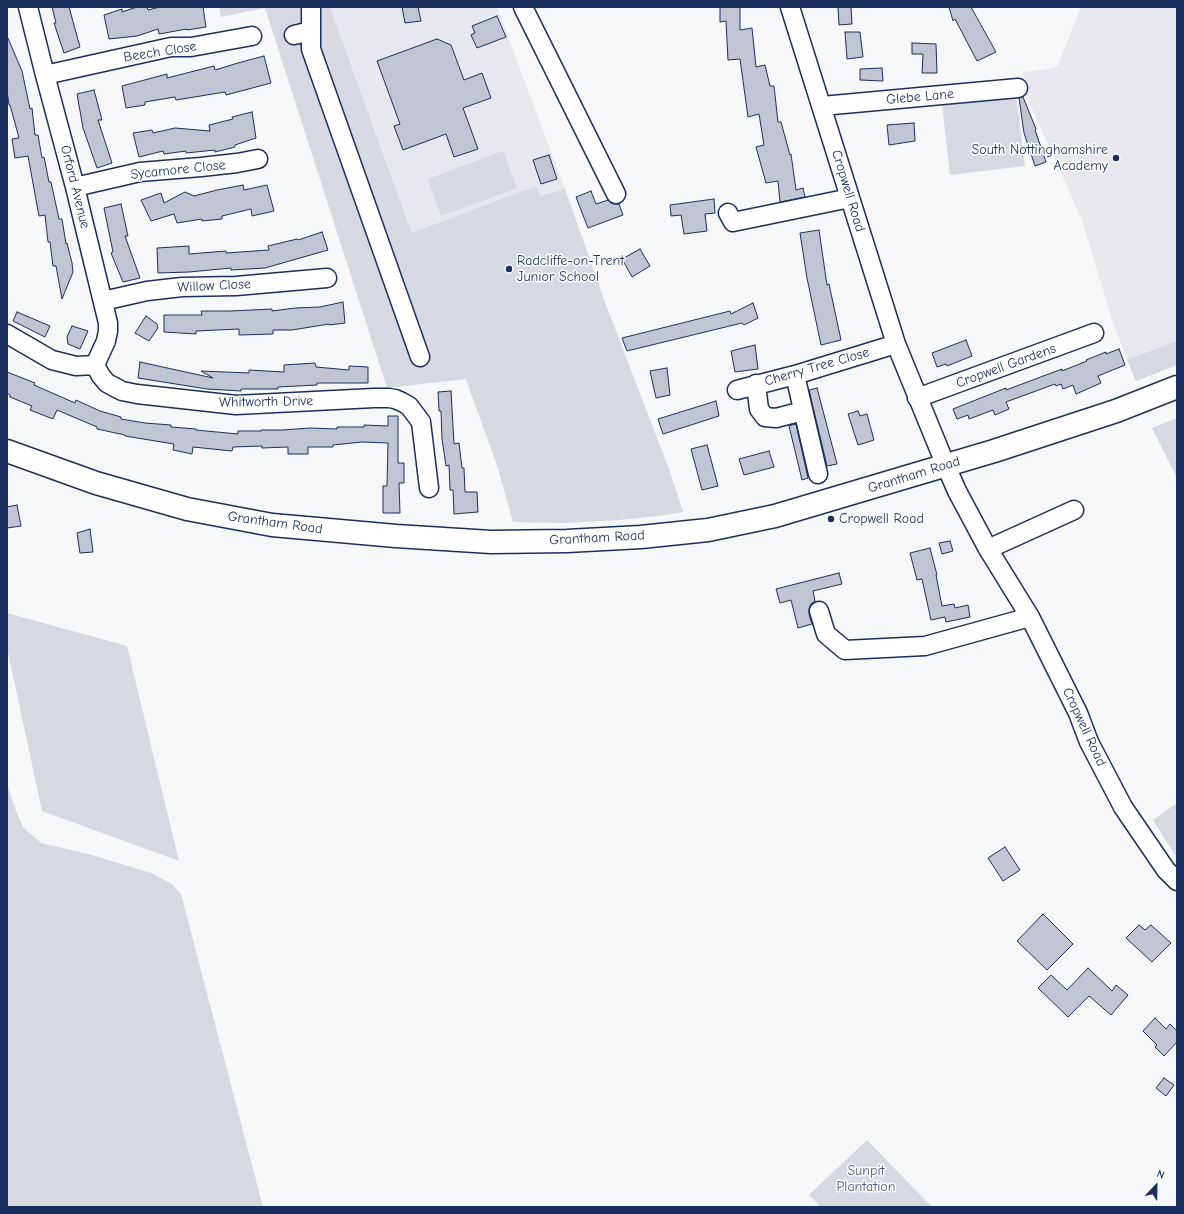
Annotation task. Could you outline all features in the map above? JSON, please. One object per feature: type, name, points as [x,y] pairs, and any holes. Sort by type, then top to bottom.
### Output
[{"type":"highway","name":"Grantham Road","points":[[7,451],[96,483],[187,509],[264,524],[388,536],[491,542],[566,541],[708,530],[775,516],[946,466],[1116,411],[1177,387]]},
{"type":"street","name":"Orford Avenue","points":[[28,7],[76,187],[108,323],[106,341],[95,366]]},
{"type":"street","points":[[311,7],[303,33],[311,49],[420,357]]},
{"type":"street","points":[[523,7],[616,194]]},
{"type":"street","name":"Cropwell Road","points":[[790,7],[896,344],[917,398],[957,491],[988,549],[1030,617],[1078,713],[1089,742],[1123,807],[1166,870],[1177,881]]},
{"type":"street","name":"Beech Close","points":[[45,75],[171,48],[191,47],[252,36]]},
{"type":"street","name":"Glebe Lane","points":[[822,106],[1018,88]]},
{"type":"street","name":"Sycamore Close","points":[[76,187],[140,172],[201,167],[258,159]]},
{"type":"street","points":[[728,213],[733,222],[850,198]]},
{"type":"street","name":"Willow Close","points":[[103,301],[147,291],[182,287],[236,286],[327,278]]},
{"type":"street","name":"Cropwell Gardens","points":[[917,398],[1094,333]]},
{"type":"street","points":[[7,334],[52,360],[76,366],[95,366]]},
{"type":"street","name":"Cherry Tree Close","points":[[737,390],[896,344]]},
{"type":"street","name":"Whitworth Drive","points":[[95,366],[106,383],[122,391],[210,403],[236,405],[379,398],[395,399],[409,406],[421,422],[429,488]]},
{"type":"street","points":[[795,374],[818,474]]},
{"type":"street","points":[[756,384],[759,409],[765,417],[776,418],[803,411]]},
{"type":"street","points":[[988,549],[1074,510]]},
{"type":"street","points":[[819,611],[826,634],[845,650],[925,646],[1030,617]]},
{"type":"shaded area","name":"Radcliffe-on-Trent Junior School","points":[[330,7],[497,7],[565,189],[606,305],[670,472],[683,512],[619,520],[566,523],[513,522],[497,465]]},
{"type":"shaded area","name":"South Nottinghamshire Academy","points":[[1081,7],[1177,7],[1177,365],[1136,381],[1113,323],[1082,220],[1026,95],[1024,72],[1054,68],[1058,65]]},
{"type":"green space","name":"Radcliffe-on-Trent Junior School","points":[[219,7],[330,7],[412,233],[536,186],[540,196],[565,189],[606,305],[670,472],[683,512],[619,520],[566,523],[513,522],[497,465],[466,379],[387,388],[265,8],[221,17]]},
{"type":"green space","points":[[1016,95],[1025,166],[950,175],[942,104]]},
{"type":"green space","points":[[503,151],[517,188],[441,216],[428,179]]},
{"type":"green space","points":[[1177,341],[1177,365],[1136,381],[1127,360]]},
{"type":"green space","points":[[1177,418],[1177,478],[1152,428]]},
{"type":"green space","points":[[7,613],[127,646],[179,861],[42,811],[7,648]]},
{"type":"green space","points":[[7,784],[23,827],[41,843],[92,855],[151,873],[172,884],[181,894],[263,1207],[7,1207]]},
{"type":"green space","points":[[1177,803],[1177,858],[1153,820]]},
{"type":"green space","name":"Sunpit Plantation","points":[[867,1140],[932,1207],[821,1207],[809,1195]]},
{"type":"building","points":[[52,7],[69,7],[80,47],[64,53],[54,23],[56,23]]},
{"type":"building","points":[[137,7],[147,7],[148,10],[160,7],[203,7],[206,27],[159,34],[158,29],[137,36],[109,39],[104,15],[122,9],[122,12]]},
{"type":"building","points":[[402,7],[418,7],[421,21],[405,23]]},
{"type":"building","points":[[720,7],[740,7],[740,30],[752,28],[756,67],[765,65],[770,86],[774,86],[778,122],[781,122],[790,155],[791,154],[796,190],[803,188],[805,197],[780,202],[778,181],[766,183],[756,147],[764,145],[759,114],[748,117],[740,59],[728,60],[726,21],[720,22]]},
{"type":"building","points":[[838,7],[851,7],[852,24],[839,25]]},
{"type":"building","points":[[949,7],[971,7],[996,52],[977,61],[955,19],[953,21]]},
{"type":"building","points":[[497,16],[506,37],[477,48],[471,35],[475,33],[472,26]]},
{"type":"building","points":[[845,32],[860,32],[863,57],[847,59]]},
{"type":"building","points":[[7,36],[22,71],[30,109],[32,108],[35,135],[38,135],[42,158],[44,157],[59,219],[62,219],[66,244],[67,243],[72,263],[73,272],[62,299],[56,266],[53,266],[50,242],[48,242],[45,215],[39,216],[28,156],[15,158],[12,139],[19,138],[9,105],[7,91]]},
{"type":"building","points":[[437,39],[451,45],[464,80],[482,73],[491,98],[463,108],[478,149],[454,157],[446,134],[403,150],[394,126],[400,124],[377,61]]},
{"type":"building","points":[[912,43],[936,44],[937,73],[922,73],[923,54],[912,54]]},
{"type":"building","points":[[264,56],[271,83],[226,95],[225,92],[176,100],[175,97],[145,102],[145,105],[126,108],[122,86],[167,74],[167,78],[214,66],[215,70]]},
{"type":"building","points":[[882,68],[883,81],[860,80],[860,69]]},
{"type":"building","points":[[94,90],[102,120],[98,120],[112,163],[97,168],[83,128],[77,94]]},
{"type":"building","points":[[1023,97],[1036,129],[1035,130],[1046,162],[1035,166],[1024,133],[1019,98]]},
{"type":"building","points":[[252,112],[256,138],[235,145],[235,147],[215,152],[215,150],[186,153],[186,151],[164,154],[163,151],[139,157],[133,133],[152,130],[153,133],[175,128],[210,131],[209,125],[233,119],[232,117]]},
{"type":"building","points":[[914,123],[915,141],[889,145],[887,125]]},
{"type":"building","points":[[549,155],[557,179],[541,184],[533,160]]},
{"type":"building","points":[[243,185],[244,190],[267,185],[274,211],[252,216],[251,209],[222,216],[222,219],[202,221],[202,219],[177,223],[174,214],[151,221],[141,200],[161,193],[164,203],[185,192],[194,196]]},
{"type":"building","points":[[591,191],[596,204],[608,200],[611,203],[619,204],[623,215],[588,228],[576,197]]},
{"type":"building","points":[[714,199],[715,213],[705,214],[707,231],[684,234],[681,215],[671,216],[670,205]]},
{"type":"building","points":[[121,204],[128,236],[125,236],[140,278],[123,282],[111,253],[113,252],[104,208]]},
{"type":"building","points":[[819,230],[827,285],[829,284],[841,340],[821,345],[807,278],[800,233]]},
{"type":"building","points":[[322,232],[328,250],[265,268],[231,270],[231,268],[158,273],[157,248],[189,246],[189,254],[269,250],[268,246],[298,240]]},
{"type":"building","points":[[640,249],[650,266],[632,277],[622,259]]},
{"type":"building","points":[[343,302],[345,323],[292,330],[273,330],[273,334],[239,335],[239,329],[196,331],[196,334],[164,332],[164,315],[202,315],[201,311],[272,309],[272,311],[320,307]]},
{"type":"building","points":[[753,303],[758,318],[744,325],[742,323],[627,351],[622,338],[730,311],[731,314]]},
{"type":"building","points":[[17,312],[50,326],[45,337],[13,321]]},
{"type":"building","points":[[146,316],[157,324],[158,328],[149,341],[135,333]]},
{"type":"building","points":[[72,326],[88,331],[80,349],[68,344],[67,337]]},
{"type":"building","points":[[966,340],[972,356],[947,366],[946,364],[937,367],[932,353]]},
{"type":"building","points":[[755,345],[758,369],[735,372],[731,351]]},
{"type":"building","points":[[1119,349],[1125,365],[1098,376],[1101,383],[1076,394],[1073,385],[1063,389],[1061,384],[1056,386],[1055,384],[1006,402],[1009,409],[995,415],[993,410],[969,419],[968,415],[957,419],[953,409],[1006,388],[1006,390],[1062,369],[1062,371],[1106,352],[1106,354]]},
{"type":"building","points":[[140,362],[213,378],[201,371],[249,373],[249,370],[284,372],[284,365],[315,363],[316,367],[349,370],[349,366],[368,367],[368,383],[317,383],[317,385],[278,387],[278,389],[241,389],[241,391],[207,389],[138,378]]},
{"type":"building","points":[[667,368],[670,395],[656,398],[650,371]]},
{"type":"building","points":[[7,372],[35,383],[34,385],[75,403],[76,400],[100,411],[121,417],[121,419],[171,425],[171,427],[196,430],[238,434],[238,431],[310,428],[337,429],[337,427],[364,427],[364,425],[388,426],[388,416],[398,416],[398,463],[404,463],[404,483],[399,483],[400,513],[383,513],[383,486],[387,486],[388,443],[362,442],[333,445],[333,447],[308,447],[308,454],[288,454],[288,447],[233,447],[232,451],[193,447],[192,454],[173,450],[174,444],[125,436],[97,429],[97,427],[57,410],[53,419],[30,410],[32,406],[10,397],[7,393]]},
{"type":"building","points":[[817,388],[837,464],[827,466],[809,390]]},
{"type":"building","points":[[451,391],[454,444],[459,443],[462,468],[464,468],[465,492],[477,492],[478,512],[454,514],[453,490],[450,490],[449,465],[446,466],[442,439],[441,411],[439,411],[438,392]]},
{"type":"building","points":[[716,401],[719,416],[663,434],[658,419]]},
{"type":"building","points":[[858,411],[860,416],[867,414],[874,440],[858,445],[848,414]]},
{"type":"building","points":[[796,424],[808,478],[802,480],[789,426]]},
{"type":"building","points":[[707,445],[718,486],[702,490],[691,449]]},
{"type":"building","points":[[769,451],[774,467],[744,475],[739,459]]},
{"type":"building","points":[[17,505],[21,526],[7,528],[7,507]]},
{"type":"building","points":[[90,529],[93,552],[80,553],[77,533]]},
{"type":"building","points":[[950,541],[953,551],[942,554],[939,543]]},
{"type":"building","points":[[930,548],[937,575],[942,606],[954,604],[955,608],[968,605],[970,617],[946,622],[945,617],[931,620],[922,579],[917,580],[910,553]]},
{"type":"building","points":[[839,573],[842,584],[813,591],[815,601],[811,604],[809,609],[812,624],[798,628],[791,600],[780,603],[776,589]]},
{"type":"building","points":[[1005,847],[1020,870],[1003,881],[988,858]]},
{"type":"building","points":[[1043,914],[1073,944],[1047,970],[1017,941]]},
{"type":"building","points":[[1139,925],[1145,930],[1151,925],[1171,943],[1152,962],[1126,938]]},
{"type":"building","points":[[1088,968],[1112,991],[1116,985],[1128,995],[1111,1015],[1089,996],[1068,1017],[1038,988],[1051,975],[1067,990]]},
{"type":"building","points":[[1155,1018],[1166,1029],[1170,1024],[1177,1031],[1177,1042],[1164,1056],[1155,1047],[1157,1045],[1143,1031]]},
{"type":"building","points":[[1164,1078],[1174,1085],[1166,1096],[1156,1088]]},
{"type":"place","name":"South Nottinghamshire Academy","points":[[1116,158]]},
{"type":"place","name":"Radcliffe-on-Trent Junior School","points":[[509,269]]},
{"type":"place","name":"Cropwell Road","points":[[831,519]]}]
